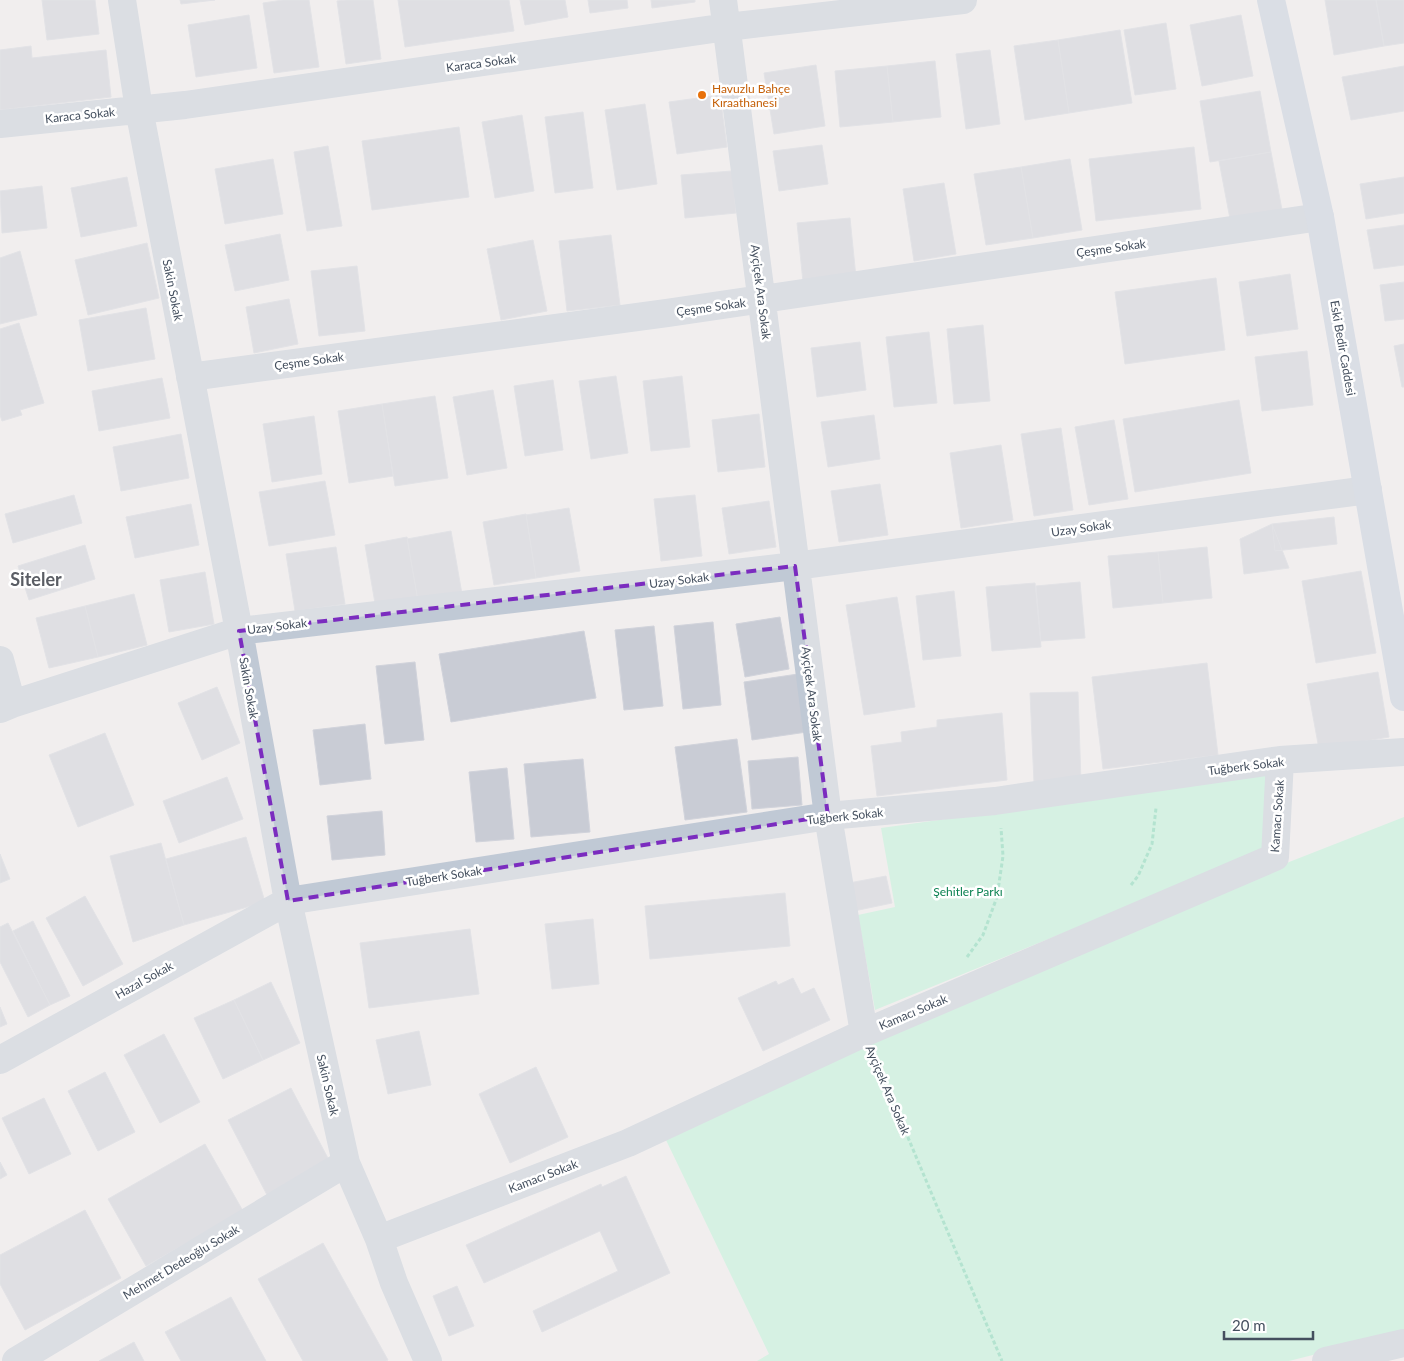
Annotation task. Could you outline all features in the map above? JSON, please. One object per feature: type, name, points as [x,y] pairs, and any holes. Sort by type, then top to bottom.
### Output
[{"type":"main road","name":"Eski Bedir Caddesi","points":[[1271,0],[1320,217],[1404,697]]},
{"type":"street","name":"Sakin Sokak","points":[[122,0],[139,109],[239,631],[288,901],[346,1163],[379,1239],[423,1359]]},
{"type":"street","name":"Ayçiçek Ara Sokak","points":[[723,0],[828,816],[864,1033]]},
{"type":"street","name":"Karaca Sokak","points":[[0,124],[185,105],[727,28],[963,0]]},
{"type":"street","name":"Çeşme Sokak","points":[[190,377],[762,300],[1320,217]]},
{"type":"street","name":"Uzay Sokak","points":[[6,706],[239,631],[795,566],[1368,490]]},
{"type":"street","points":[[0,660],[6,706]]},
{"type":"street","name":"Tuğberk Sokak","points":[[288,901],[828,816],[995,801],[1280,760],[1404,752]]},
{"type":"street","name":"Kamacı Sokak","points":[[379,1239],[628,1143],[864,1033],[1275,857],[1280,760]]},
{"type":"street","name":"Hazal Sokak","points":[[0,1060],[288,901]]},
{"type":"street","name":"Mehmet Dedeoğlu Sokak","points":[[16,1361],[346,1163]]},
{"type":"street","points":[[1326,1361],[1404,1343]]},
{"type":"path","points":[[1128,889],[1138,876],[1152,844],[1158,779]]},
{"type":"path","points":[[972,960],[963,963],[983,935],[997,897],[1003,856],[1000,819],[995,801]]},
{"type":"path","name":"Ayçiçek Ara Sokak","points":[[864,1033],[1002,1361]]},
{"type":"highlighted area","points":[[795,566],[828,816],[288,901],[239,631]]},
{"type":"green space","name":"Şehitler Parkı","points":[[1271,774],[1264,851],[875,1010],[858,915],[895,907],[881,828]]},
{"type":"green space","points":[[1404,817],[1404,1332],[1289,1361],[757,1361],[769,1354],[666,1140],[1100,936]]},
{"type":"building","points":[[42,0],[95,0],[99,34],[47,40]]},
{"type":"building","points":[[180,0],[215,0],[181,4]]},
{"type":"building","points":[[283,0],[309,0],[319,67],[274,73],[263,3]]},
{"type":"building","points":[[373,0],[381,59],[346,64],[337,1]]},
{"type":"building","points":[[398,0],[509,0],[514,31],[405,47]]},
{"type":"building","points":[[520,0],[565,0],[568,17],[525,25]]},
{"type":"building","points":[[588,0],[627,0],[628,8],[590,13]]},
{"type":"building","points":[[651,0],[695,0],[695,2],[652,8]]},
{"type":"building","points":[[1325,0],[1376,0],[1384,46],[1334,55]]},
{"type":"building","points":[[1376,0],[1404,0],[1404,43],[1384,46]]},
{"type":"building","points":[[249,15],[257,68],[196,77],[188,25]]},
{"type":"building","points":[[1241,15],[1253,76],[1202,86],[1190,25]]},
{"type":"building","points":[[1166,23],[1176,89],[1135,95],[1124,30]]},
{"type":"building","points":[[1120,30],[1132,103],[1069,113],[1058,40]]},
{"type":"building","points":[[1058,40],[1069,113],[1025,120],[1014,46]]},
{"type":"building","points":[[31,46],[32,58],[106,50],[111,97],[0,110],[0,50]]},
{"type":"building","points":[[990,50],[1000,124],[966,129],[956,54]]},
{"type":"building","points":[[935,61],[941,117],[893,122],[887,66]]},
{"type":"building","points":[[816,65],[825,126],[774,134],[764,73]]},
{"type":"building","points":[[887,66],[893,122],[840,127],[835,71]]},
{"type":"building","points":[[1404,66],[1404,111],[1351,120],[1342,77]]},
{"type":"building","points":[[1260,91],[1271,152],[1210,162],[1200,101]]},
{"type":"building","points":[[720,95],[727,147],[677,154],[669,102]]},
{"type":"building","points":[[645,104],[657,184],[617,190],[605,110]]},
{"type":"building","points":[[583,112],[593,188],[555,193],[545,117]]},
{"type":"building","points":[[522,115],[534,191],[495,198],[482,122]]},
{"type":"building","points":[[459,127],[469,197],[372,210],[362,141]]},
{"type":"building","points":[[822,145],[828,184],[779,191],[773,151]]},
{"type":"building","points":[[328,146],[342,226],[307,231],[294,152]]},
{"type":"building","points":[[1194,147],[1201,209],[1096,221],[1089,159]]},
{"type":"building","points":[[1271,152],[1283,215],[1231,224],[1219,161]]},
{"type":"building","points":[[273,159],[283,214],[225,224],[215,169]]},
{"type":"building","points":[[1070,159],[1082,230],[1033,238],[1021,167]]},
{"type":"building","points":[[1021,167],[1033,238],[986,245],[974,174]]},
{"type":"building","points":[[732,171],[736,213],[685,218],[681,175]]},
{"type":"building","points":[[127,177],[137,226],[81,237],[71,188]]},
{"type":"building","points":[[1404,177],[1404,213],[1366,219],[1360,184]]},
{"type":"building","points":[[944,183],[956,254],[914,261],[903,189]]},
{"type":"building","points":[[42,186],[47,228],[2,233],[0,191]]},
{"type":"building","points":[[850,218],[856,277],[803,282],[797,223]]},
{"type":"building","points":[[1404,225],[1404,265],[1374,269],[1367,230]]},
{"type":"building","points":[[280,234],[289,280],[235,291],[225,245]]},
{"type":"building","points":[[611,235],[620,305],[567,311],[559,241]]},
{"type":"building","points":[[533,240],[547,311],[501,320],[487,249]]},
{"type":"building","points":[[147,243],[159,298],[88,315],[75,260]]},
{"type":"building","points":[[20,251],[37,315],[0,324],[0,258]]},
{"type":"building","points":[[357,266],[365,331],[319,336],[311,271]]},
{"type":"building","points":[[1290,274],[1298,329],[1247,336],[1239,282]]},
{"type":"building","points":[[1216,278],[1225,350],[1125,364],[1115,292]]},
{"type":"building","points":[[1404,282],[1404,319],[1385,321],[1380,285]]},
{"type":"building","points":[[289,299],[298,344],[254,353],[246,307]]},
{"type":"building","points":[[146,308],[155,359],[88,371],[79,320]]},
{"type":"building","points":[[19,323],[44,403],[20,410],[22,415],[2,421],[0,415],[0,329]]},
{"type":"building","points":[[983,325],[990,401],[954,404],[947,329]]},
{"type":"building","points":[[929,332],[937,403],[894,407],[886,337]]},
{"type":"building","points":[[860,342],[866,390],[817,397],[811,348]]},
{"type":"building","points":[[1404,344],[1404,387],[1402,387],[1394,346]]},
{"type":"building","points":[[1307,351],[1313,405],[1262,411],[1255,357]]},
{"type":"building","points":[[616,376],[628,453],[591,459],[579,381]]},
{"type":"building","points":[[682,376],[690,447],[651,451],[643,381]]},
{"type":"building","points":[[162,378],[170,418],[99,431],[92,391]]},
{"type":"building","points":[[553,380],[563,450],[525,456],[514,386]]},
{"type":"building","points":[[493,390],[507,468],[467,475],[453,397]]},
{"type":"building","points":[[435,396],[448,478],[395,486],[382,404]]},
{"type":"building","points":[[1239,400],[1251,473],[1135,492],[1123,419]]},
{"type":"building","points":[[382,404],[393,476],[349,483],[338,411]]},
{"type":"building","points":[[759,414],[765,467],[718,472],[712,420]]},
{"type":"building","points":[[874,415],[880,459],[828,467],[821,422]]},
{"type":"building","points":[[314,416],[322,474],[272,482],[263,424]]},
{"type":"building","points":[[1114,420],[1128,499],[1089,505],[1075,427]]},
{"type":"building","points":[[1061,428],[1073,510],[1034,516],[1021,434]]},
{"type":"building","points":[[181,434],[189,478],[121,491],[113,447]]},
{"type":"building","points":[[1001,445],[1013,520],[961,528],[950,453]]},
{"type":"building","points":[[325,481],[335,535],[269,546],[259,492]]},
{"type":"building","points":[[880,484],[888,535],[839,542],[831,491]]},
{"type":"building","points":[[74,495],[82,523],[13,543],[5,514]]},
{"type":"building","points":[[695,495],[702,556],[661,561],[654,499]]},
{"type":"building","points":[[769,501],[776,547],[729,554],[722,508]]},
{"type":"building","points":[[191,504],[199,545],[135,558],[126,517]]},
{"type":"building","points":[[569,508],[580,571],[536,578],[526,515]]},
{"type":"building","points":[[526,514],[536,578],[494,585],[483,522]]},
{"type":"building","points":[[1334,517],[1337,544],[1275,551],[1272,524]]},
{"type":"building","points":[[1272,524],[1289,568],[1244,574],[1240,539]]},
{"type":"building","points":[[451,531],[462,594],[418,601],[407,539]]},
{"type":"building","points":[[407,537],[418,601],[376,609],[365,545]]},
{"type":"building","points":[[85,545],[95,579],[29,600],[18,566]]},
{"type":"building","points":[[336,547],[345,604],[295,611],[286,554]]},
{"type":"building","points":[[1207,547],[1212,598],[1163,603],[1158,552]]},
{"type":"building","points":[[1158,552],[1163,603],[1113,608],[1108,556]]},
{"type":"building","points":[[1361,571],[1376,653],[1316,663],[1302,581]]},
{"type":"building","points":[[205,572],[214,624],[169,632],[160,580]]},
{"type":"building","points":[[1080,582],[1085,638],[1041,641],[1036,586]]},
{"type":"building","points":[[1035,583],[1041,647],[992,651],[986,587]]},
{"type":"building","points":[[954,591],[961,656],[923,660],[916,596]]},
{"type":"building","points":[[134,594],[147,645],[98,657],[85,606]]},
{"type":"building","points":[[897,597],[915,707],[864,715],[846,605]]},
{"type":"building","points":[[85,606],[98,657],[49,668],[36,618]]},
{"type":"building","points":[[780,617],[789,669],[745,677],[736,624]]},
{"type":"building","points":[[713,622],[721,705],[683,709],[674,626]]},
{"type":"building","points":[[654,626],[663,706],[624,710],[615,630]]},
{"type":"building","points":[[584,631],[596,698],[451,722],[439,654]]},
{"type":"building","points":[[415,662],[424,740],[385,744],[376,666]]},
{"type":"building","points":[[1207,663],[1218,755],[1103,769],[1092,677]]},
{"type":"building","points":[[1378,672],[1389,737],[1319,749],[1307,684]]},
{"type":"building","points":[[798,674],[807,732],[752,740],[744,682]]},
{"type":"building","points":[[217,687],[240,743],[202,760],[178,703]]},
{"type":"building","points":[[1078,692],[1081,782],[1034,783],[1030,693]]},
{"type":"building","points":[[1002,713],[1007,780],[877,796],[871,746],[902,742],[901,732],[937,727],[937,720]]},
{"type":"building","points":[[365,724],[371,779],[320,785],[313,730]]},
{"type":"building","points":[[105,733],[134,805],[78,827],[49,755]]},
{"type":"building","points":[[737,739],[747,812],[685,820],[675,747]]},
{"type":"building","points":[[798,757],[802,805],[752,809],[748,761]]},
{"type":"building","points":[[583,759],[590,832],[531,837],[524,764]]},
{"type":"building","points":[[507,768],[514,839],[476,842],[469,772]]},
{"type":"building","points":[[227,777],[243,819],[179,843],[163,801]]},
{"type":"building","points":[[382,811],[385,855],[332,860],[327,816]]},
{"type":"building","points":[[246,837],[265,902],[184,925],[166,859]]},
{"type":"building","points":[[161,843],[184,925],[133,942],[110,856]]},
{"type":"building","points":[[0,854],[10,879],[0,883]]},
{"type":"building","points":[[886,876],[892,903],[854,911],[849,883]]},
{"type":"building","points":[[785,893],[790,946],[650,959],[645,906]]},
{"type":"building","points":[[85,896],[123,964],[83,986],[46,918]]},
{"type":"building","points":[[593,919],[599,984],[552,989],[545,924]]},
{"type":"building","points":[[33,921],[70,996],[50,1005],[13,931]]},
{"type":"building","points":[[8,923],[50,1005],[28,1017],[0,962],[0,927]]},
{"type":"building","points":[[470,929],[479,994],[369,1008],[360,943]]},
{"type":"building","points":[[793,978],[801,994],[814,988],[830,1020],[763,1051],[738,998],[776,981],[778,985]]},
{"type":"building","points":[[271,982],[300,1043],[263,1060],[234,1000]]},
{"type":"building","points":[[234,1000],[263,1060],[223,1079],[194,1018]]},
{"type":"building","points":[[0,1007],[7,1024],[0,1027]]},
{"type":"building","points":[[419,1031],[431,1085],[388,1094],[376,1040]]},
{"type":"building","points":[[164,1034],[200,1102],[160,1123],[124,1055]]},
{"type":"building","points":[[536,1067],[568,1137],[510,1163],[479,1094]]},
{"type":"building","points":[[105,1072],[135,1132],[98,1151],[68,1091]]},
{"type":"building","points":[[291,1088],[330,1162],[267,1195],[228,1120]]},
{"type":"building","points":[[44,1098],[71,1154],[29,1174],[2,1118]]},
{"type":"building","points":[[205,1144],[243,1211],[146,1266],[108,1199]]},
{"type":"building","points":[[0,1162],[7,1175],[0,1179]]},
{"type":"building","points":[[626,1176],[670,1273],[542,1332],[533,1311],[618,1271],[600,1231],[484,1283],[466,1245],[601,1184],[602,1187]]},
{"type":"building","points":[[85,1210],[121,1278],[25,1330],[0,1284],[0,1255]]},
{"type":"building","points":[[323,1243],[388,1360],[303,1361],[258,1279]]},
{"type":"building","points":[[457,1286],[474,1326],[449,1336],[433,1296]]},
{"type":"building","points":[[231,1297],[266,1361],[181,1361],[165,1332]]},
{"type":"building","points":[[134,1342],[144,1361],[99,1361]]},
{"type":"place","name":"Havuzlu Bahçe Kıraathanesi","points":[[702,95]]},
{"type":"district","name":"Siteler","points":[[36,579]]}]
